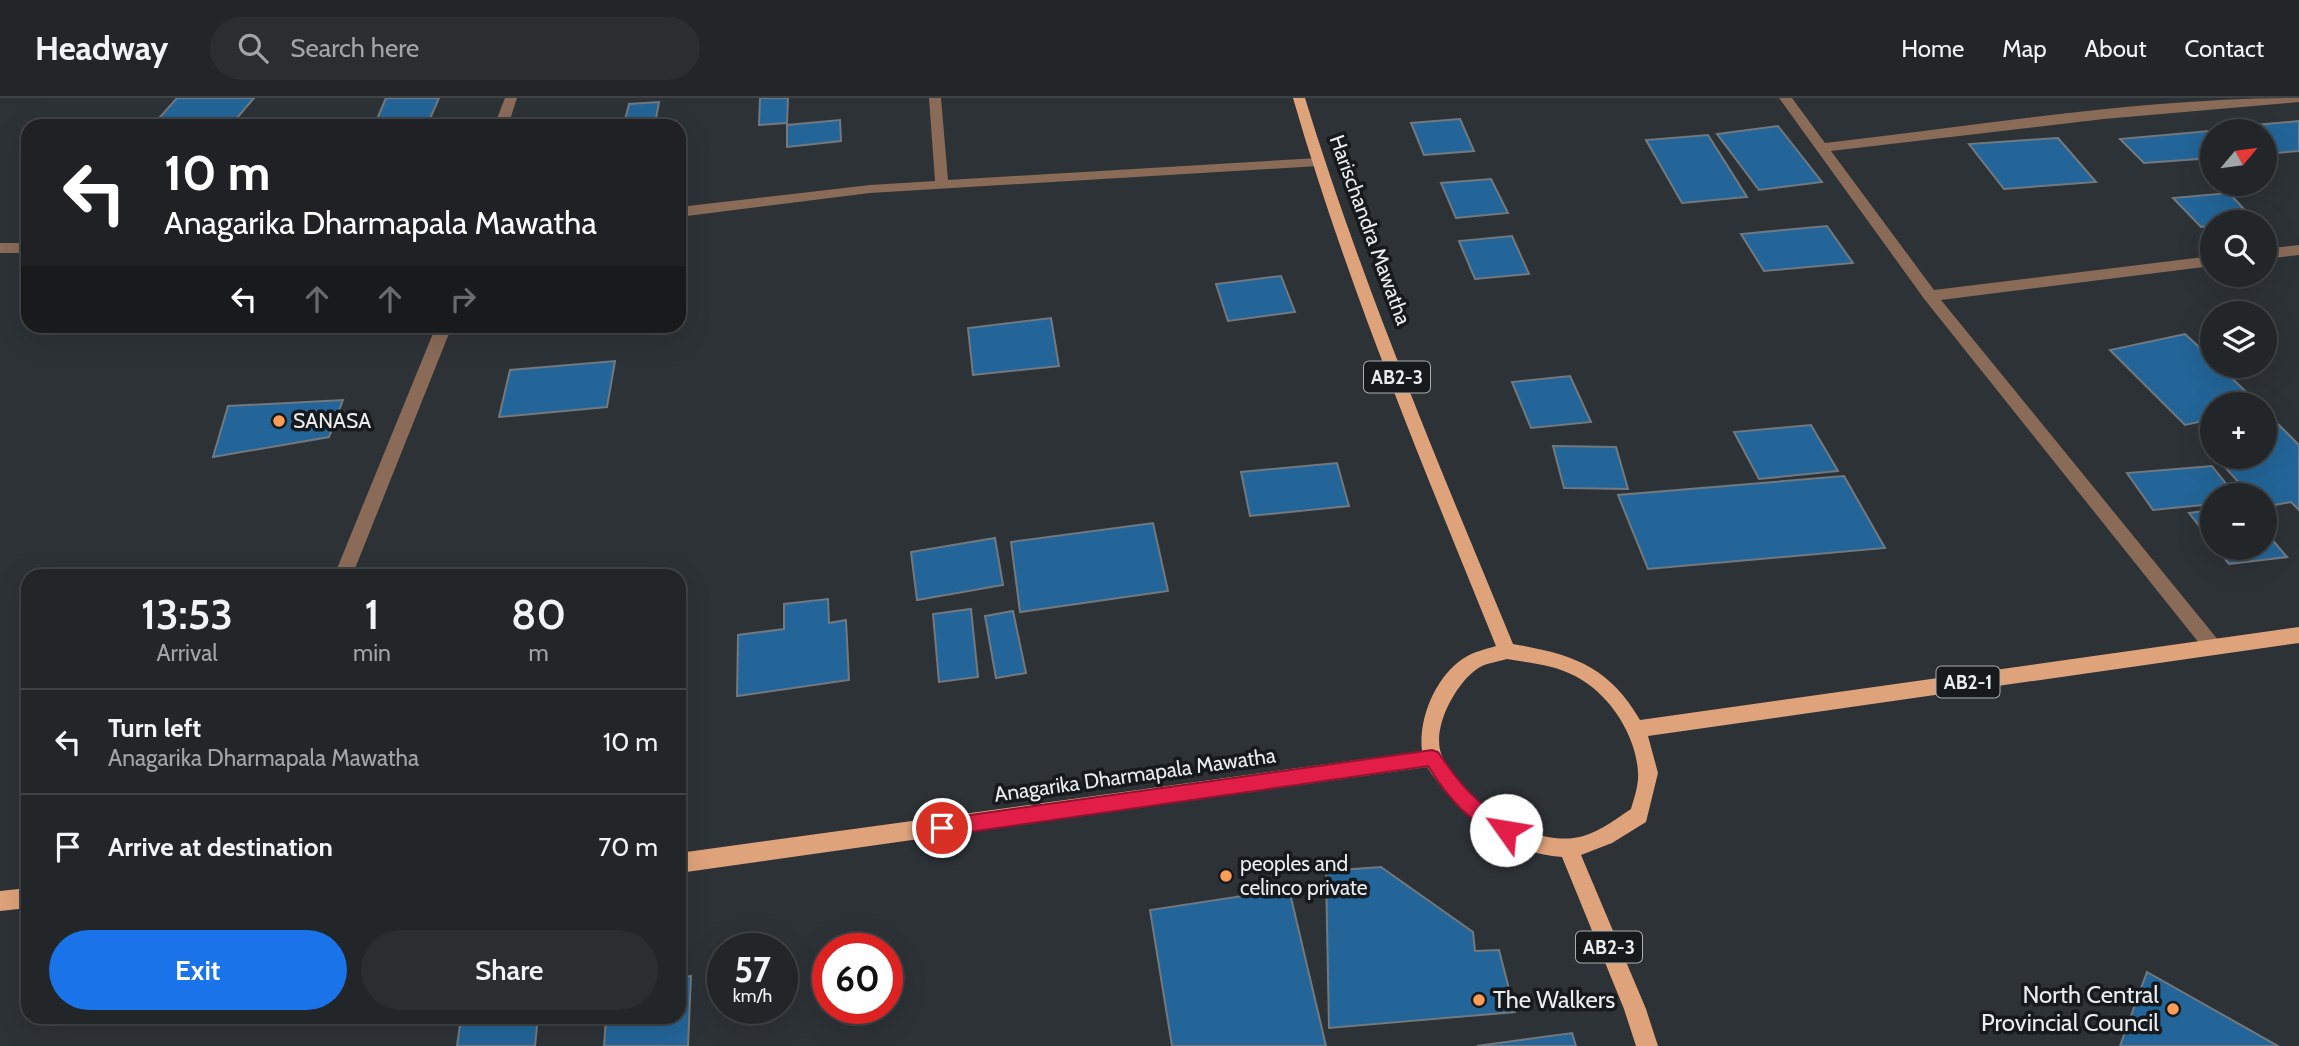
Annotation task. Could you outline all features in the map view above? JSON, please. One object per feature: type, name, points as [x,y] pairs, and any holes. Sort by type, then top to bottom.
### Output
[{"type":"main road","name":"Harischandra Mawatha","points":[[1298,98],[1318,162],[1418,434],[1507,651]]},
{"type":"main road","name":"AB2-1","points":[[1636,729],[2299,635]]},
{"type":"main road","points":[[1507,651],[1546,657],[1583,670],[1615,697],[1636,729],[1648,774],[1639,815],[1607,835],[1568,848],[1526,839],[1486,820],[1454,792],[1432,758],[1433,722],[1447,686],[1472,662],[1507,651]]},
{"type":"main road","name":"Anagarika Dharmapala Mawatha","points":[[686,862],[1432,758]]},
{"type":"main road","name":"AB2-3","points":[[1568,848],[1647,1046]]},
{"type":"main road","points":[[0,901],[21,899]]},
{"type":"street","points":[[504,119],[512,98]]},
{"type":"street","points":[[935,98],[942,184]]},
{"type":"street","points":[[1785,98],[1930,296],[2213,647]]},
{"type":"street","points":[[1822,148],[2104,115],[2299,98]]},
{"type":"street","points":[[686,211],[870,189],[1318,162]]},
{"type":"street","points":[[0,248],[21,248]]},
{"type":"street","points":[[2277,253],[2299,250]]},
{"type":"street","points":[[1930,296],[2200,262]]},
{"type":"street","points":[[346,569],[441,333]]},
{"type":"building","points":[[177,98],[254,98],[236,119],[158,119]]},
{"type":"building","points":[[386,98],[439,98],[430,119],[377,119]]},
{"type":"building","points":[[760,98],[788,98],[787,123],[759,125]]},
{"type":"building","points":[[659,102],[656,119],[625,119],[629,104]]},
{"type":"building","points":[[1460,119],[1474,151],[1424,155],[1411,123]]},
{"type":"building","points":[[840,120],[841,141],[787,147],[787,125]]},
{"type":"building","points":[[2299,121],[2299,151],[2277,153],[2277,123]]},
{"type":"building","points":[[1778,126],[1822,182],[1759,190],[1717,134]]},
{"type":"building","points":[[2200,132],[2200,159],[2144,163],[2120,139]]},
{"type":"building","points":[[1708,135],[1747,197],[1682,203],[1646,140]]},
{"type":"building","points":[[2058,138],[2096,182],[2004,189],[1969,144]]},
{"type":"building","points":[[1491,179],[1508,213],[1456,218],[1441,183]]},
{"type":"building","points":[[2232,196],[2245,210],[2200,210],[2200,226],[2173,198]]},
{"type":"building","points":[[1827,226],[1853,263],[1764,271],[1741,234]]},
{"type":"building","points":[[1512,236],[1529,274],[1475,279],[1459,241]]},
{"type":"building","points":[[1281,276],[1295,312],[1228,321],[1216,284]]},
{"type":"building","points":[[1051,318],[1059,366],[973,375],[968,328]]},
{"type":"building","points":[[2185,334],[2200,348],[2200,378],[2232,378],[2246,392],[2200,392],[2200,422],[2185,425],[2110,350]]},
{"type":"building","points":[[615,361],[607,407],[499,417],[510,370]]},
{"type":"building","points":[[1570,376],[1591,422],[1531,428],[1512,382]]},
{"type":"building","name":"SANASA","points":[[343,400],[329,437],[213,457],[228,406]]},
{"type":"building","points":[[2277,423],[2299,445],[2299,510],[2291,502],[2277,505],[2277,483],[2239,483],[2227,469],[2277,469]]},
{"type":"building","points":[[1811,425],[1838,471],[1759,479],[1734,432]]},
{"type":"building","points":[[1553,446],[1616,447],[1628,489],[1564,488]]},
{"type":"building","points":[[1337,463],[1349,506],[1250,516],[1241,472]]},
{"type":"building","points":[[2200,467],[2214,469],[2225,483],[2200,483],[2200,505],[2153,510],[2127,473]]},
{"type":"building","points":[[1844,476],[1885,548],[1648,569],[1618,495]]},
{"type":"building","points":[[2200,512],[2200,527],[2189,513]]},
{"type":"building","points":[[1153,523],[1168,591],[1020,612],[1011,542]]},
{"type":"building","points":[[995,538],[1003,585],[917,600],[911,552]]},
{"type":"building","points":[[2277,545],[2287,557],[2277,558]]},
{"type":"building","points":[[2226,560],[2262,560],[2229,564]]},
{"type":"building","points":[[828,599],[829,623],[846,620],[849,680],[737,696],[738,635],[784,629],[784,604]]},
{"type":"building","points":[[971,609],[978,677],[939,682],[933,614]]},
{"type":"building","points":[[1013,611],[1026,673],[996,678],[985,616]]},
{"type":"building","points":[[1381,867],[1473,932],[1475,951],[1499,950],[1515,1012],[1329,1028],[1326,871]]},
{"type":"building","points":[[1289,889],[1326,1046],[1172,1046],[1150,910]]},
{"type":"building","name":"North Central Provincial Council","points":[[2147,972],[2278,1046],[2120,1046]]},
{"type":"building","points":[[691,976],[688,1046],[604,1046],[606,1024],[686,1024],[686,977]]},
{"type":"building","points":[[460,1024],[537,1024],[535,1046],[457,1046]]},
{"type":"building","points":[[1572,1033],[1576,1046],[1477,1046]]},
{"type":"place","name":"SANASA","points":[[279,421]]},
{"type":"place","name":"peoples and celinco private","points":[[1226,876]]},
{"type":"place","name":"The Walkers","points":[[1479,1000]]},
{"type":"place","name":"North Central Provincial Council","points":[[2173,1009]]},
{"type":"route","points":[[942,828],[1432,758],[1454,792],[1486,820],[1506,830]]}]
